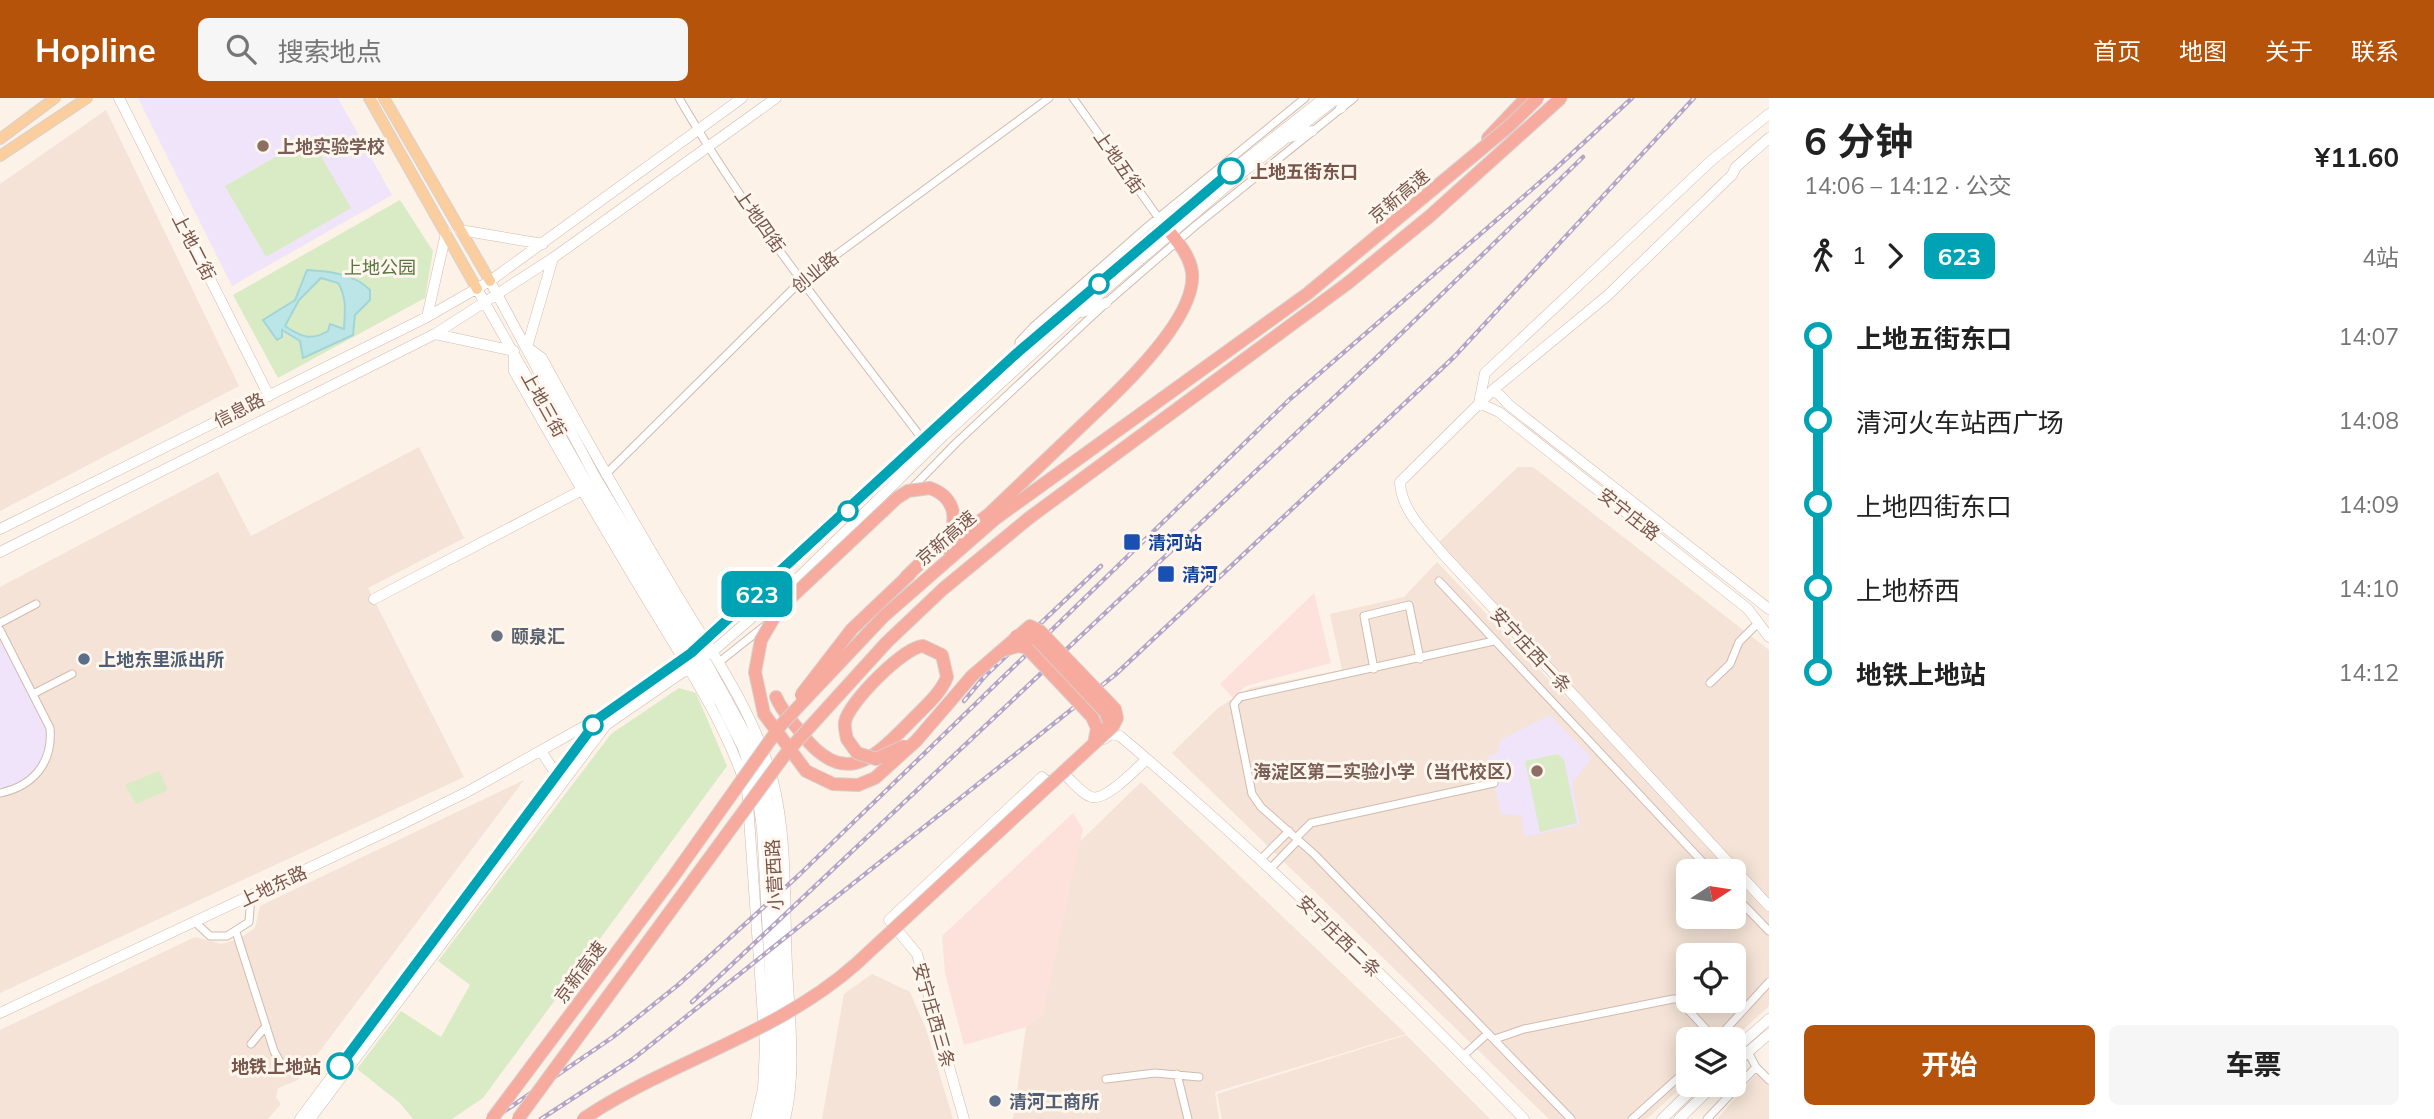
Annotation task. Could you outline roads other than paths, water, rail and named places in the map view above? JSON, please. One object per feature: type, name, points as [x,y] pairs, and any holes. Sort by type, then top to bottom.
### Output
[{"type":"highway","points":[[1464,165],[1526,98]]},
{"type":"highway","name":"京新高速","points":[[492,1119],[673,877],[781,725],[884,616],[995,519],[1307,294],[1464,165],[1538,98]]},
{"type":"highway","name":"京新高速","points":[[518,1119],[787,752],[887,642],[943,589],[1020,525],[1348,283],[1440,207],[1561,98]]},
{"type":"highway","points":[[905,578],[989,514],[1097,411],[1167,333],[1185,309],[1190,294],[1191,267],[1168,230]]},
{"type":"highway","points":[[781,725],[814,675],[844,638],[953,527],[953,509],[950,502],[930,488],[908,491],[897,498],[779,609],[761,640],[755,672],[764,714],[779,737],[806,771],[833,784],[858,785],[875,778],[891,767],[933,720]]},
{"type":"highway","points":[[583,1119],[645,1082],[755,1031],[817,996],[856,964],[1104,734],[1117,718],[1115,709],[1040,631],[1030,626],[999,651],[913,740],[885,757],[876,759],[857,753],[847,739],[845,722],[853,705],[903,654],[923,646],[942,655],[947,677],[940,691],[880,752],[852,765],[842,765],[824,758],[812,747],[776,697]]},
{"type":"highway","points":[[999,651],[1018,646],[1027,648],[1093,717],[1097,728],[1093,744]]},
{"type":"main road","points":[[0,139],[55,98]]},
{"type":"main road","points":[[0,156],[87,98]]},
{"type":"main road","points":[[369,98],[477,289]]},
{"type":"main road","points":[[384,98],[490,281]]},
{"type":"street","name":"上地二街","points":[[119,98],[269,396]]},
{"type":"street","name":"上地四街","points":[[679,98],[708,148],[802,281],[923,440]]},
{"type":"street","points":[[460,230],[543,244],[742,98]]},
{"type":"street","points":[[499,296],[776,98]]},
{"type":"street","name":"创业路","points":[[374,599],[593,483],[802,281],[1049,98]]},
{"type":"street","name":"上地五街","points":[[1073,98],[1168,230]]},
{"type":"street","points":[[310,1119],[602,722],[701,661],[798,578],[944,435],[1168,230],[1305,98]]},
{"type":"street","points":[[718,663],[803,592],[957,442],[1106,303],[1168,230],[1324,98]]},
{"type":"street","points":[[300,1119],[556,774],[602,722],[714,633],[1019,351],[1286,138],[1341,101],[1354,98]]},
{"type":"street","points":[[1168,230],[1312,131],[1341,101]]},
{"type":"street","points":[[1479,403],[1485,373],[1712,160],[1769,114]]},
{"type":"street","points":[[1286,138],[1312,131]]},
{"type":"street","name":"安宁庄西一条","points":[[1769,138],[1736,167],[1732,175],[1608,296],[1479,403],[1400,482],[1400,493],[1406,508],[1442,553],[1769,906]]},
{"type":"street","points":[[426,317],[446,233]]},
{"type":"street","name":"信息路","points":[[0,529],[426,317],[490,281],[543,244]]},
{"type":"street","points":[[527,347],[553,258]]},
{"type":"street","name":"上地三街","points":[[490,281],[527,347],[593,483],[694,650]]},
{"type":"street","name":"上地三街","points":[[477,289],[514,351],[514,371],[593,483],[694,650]]},
{"type":"street","name":"信息路","points":[[0,552],[435,334],[499,296]]},
{"type":"street","points":[[1075,315],[1106,303]]},
{"type":"street","points":[[435,334],[514,351]]},
{"type":"street","name":"安宁庄路","points":[[1494,389],[1509,405],[1769,611]]},
{"type":"street","name":"安宁庄路","points":[[1479,403],[1499,412],[1748,609],[1769,637]]},
{"type":"street","points":[[1439,581],[1700,859]]},
{"type":"street","points":[[0,623],[36,604]]},
{"type":"street","points":[[1374,669],[1364,616],[1409,605],[1420,659]]},
{"type":"street","points":[[1710,682],[1730,664],[1739,642],[1769,611]]},
{"type":"street","points":[[0,630],[50,727],[52,745],[36,778],[0,793]]},
{"type":"street","points":[[1494,641],[1374,669],[1257,692],[1236,701],[1237,724],[1252,794],[1261,807],[1297,839],[1571,1119]]},
{"type":"street","points":[[694,650],[701,661]]},
{"type":"street","name":"小营西路","points":[[694,650],[751,744],[764,785],[772,828],[782,1047],[780,1100],[776,1119]]},
{"type":"street","name":"小营西路","points":[[701,661],[718,663],[760,740],[773,783],[780,827],[790,1047],[789,1101],[785,1119]]},
{"type":"street","name":"小营西路","points":[[701,661],[747,789],[765,1046],[763,1090],[756,1119]]},
{"type":"street","name":"小营西路","points":[[701,661],[743,748],[756,787],[762,828],[774,1045],[771,1098],[766,1119]]},
{"type":"street","points":[[33,694],[72,674]]},
{"type":"street","name":"上地东路","points":[[0,1013],[467,792],[541,751],[602,722]]},
{"type":"street","name":"安宁庄西二条","points":[[1066,776],[1111,734],[1120,736],[1270,869],[1463,1055],[1524,1119]]},
{"type":"street","points":[[541,751],[556,774]]},
{"type":"street","points":[[1066,776],[1090,797],[1096,798],[1110,792],[1147,759]]},
{"type":"street","name":"安宁庄西三条","points":[[964,1119],[917,954],[889,920],[1042,777],[1047,782],[1066,776]]},
{"type":"street","points":[[1270,869],[1311,823],[1494,783]]},
{"type":"street","points":[[1260,860],[1289,831]]},
{"type":"street","points":[[195,922],[210,936],[227,936],[236,932],[249,922],[251,896]]},
{"type":"street","points":[[1746,907],[1769,931]]},
{"type":"street","points":[[236,932],[266,1026],[285,1071]]},
{"type":"street","points":[[1727,1027],[1769,982]]},
{"type":"street","points":[[1495,1039],[1524,1029],[1673,999],[1678,999],[1705,1027]]},
{"type":"street","points":[[1746,1039],[1769,1019]]},
{"type":"street","points":[[251,1044],[266,1026]]},
{"type":"street","points":[[1769,1034],[1748,1052],[1756,1067],[1769,1080]]},
{"type":"street","points":[[1463,1055],[1486,1035]]},
{"type":"street","points":[[1707,1119],[1756,1067]]},
{"type":"street","points":[[1106,1079],[1155,1073],[1199,1077]]},
{"type":"street","points":[[1177,1074],[1188,1119]]},
{"type":"street","points":[[1632,1119],[1676,1080]]},
{"type":"street","points":[[1662,1119],[1685,1097]]},
{"type":"street","points":[[1679,1119],[1702,1097]]},
{"type":"water","points":[[307,270],[349,277],[370,290],[370,300],[355,315],[353,335],[303,358],[300,341],[282,330],[282,337],[277,340],[263,320],[295,300]],"holes":[[[321,278],[338,283],[344,299],[344,329],[330,324],[328,331],[311,337],[296,333],[285,326],[299,300]]]},
{"type":"railway","points":[[493,1119],[613,1037],[678,985],[799,875],[1290,399],[1553,171],[1632,98]]},
{"type":"railway","points":[[541,1119],[633,1059],[1116,674],[1454,357],[1694,98]]},
{"type":"railway","points":[[692,1002],[1377,357],[1583,157]]},
{"type":"railway","points":[[964,701],[985,676],[1101,566]]},
{"type":"place","name":"上地实验学校","points":[[263,146]]},
{"type":"place","name":"上地五街东口","points":[[1231,171]]},
{"type":"place","name":"清河站","points":[[1132,542]]},
{"type":"place","name":"清河","points":[[1166,574]]},
{"type":"place","name":"颐泉汇","points":[[497,636]]},
{"type":"place","name":"上地东里派出所","points":[[84,659]]},
{"type":"place","name":"海淀区第二实验小学（当代校区）","points":[[1537,771]]},
{"type":"place","name":"地铁上地站","points":[[340,1066]]},
{"type":"place","name":"清河工商所","points":[[995,1101]]},
{"type":"park label","name":"上地公园","points":[[380,267]]}]
